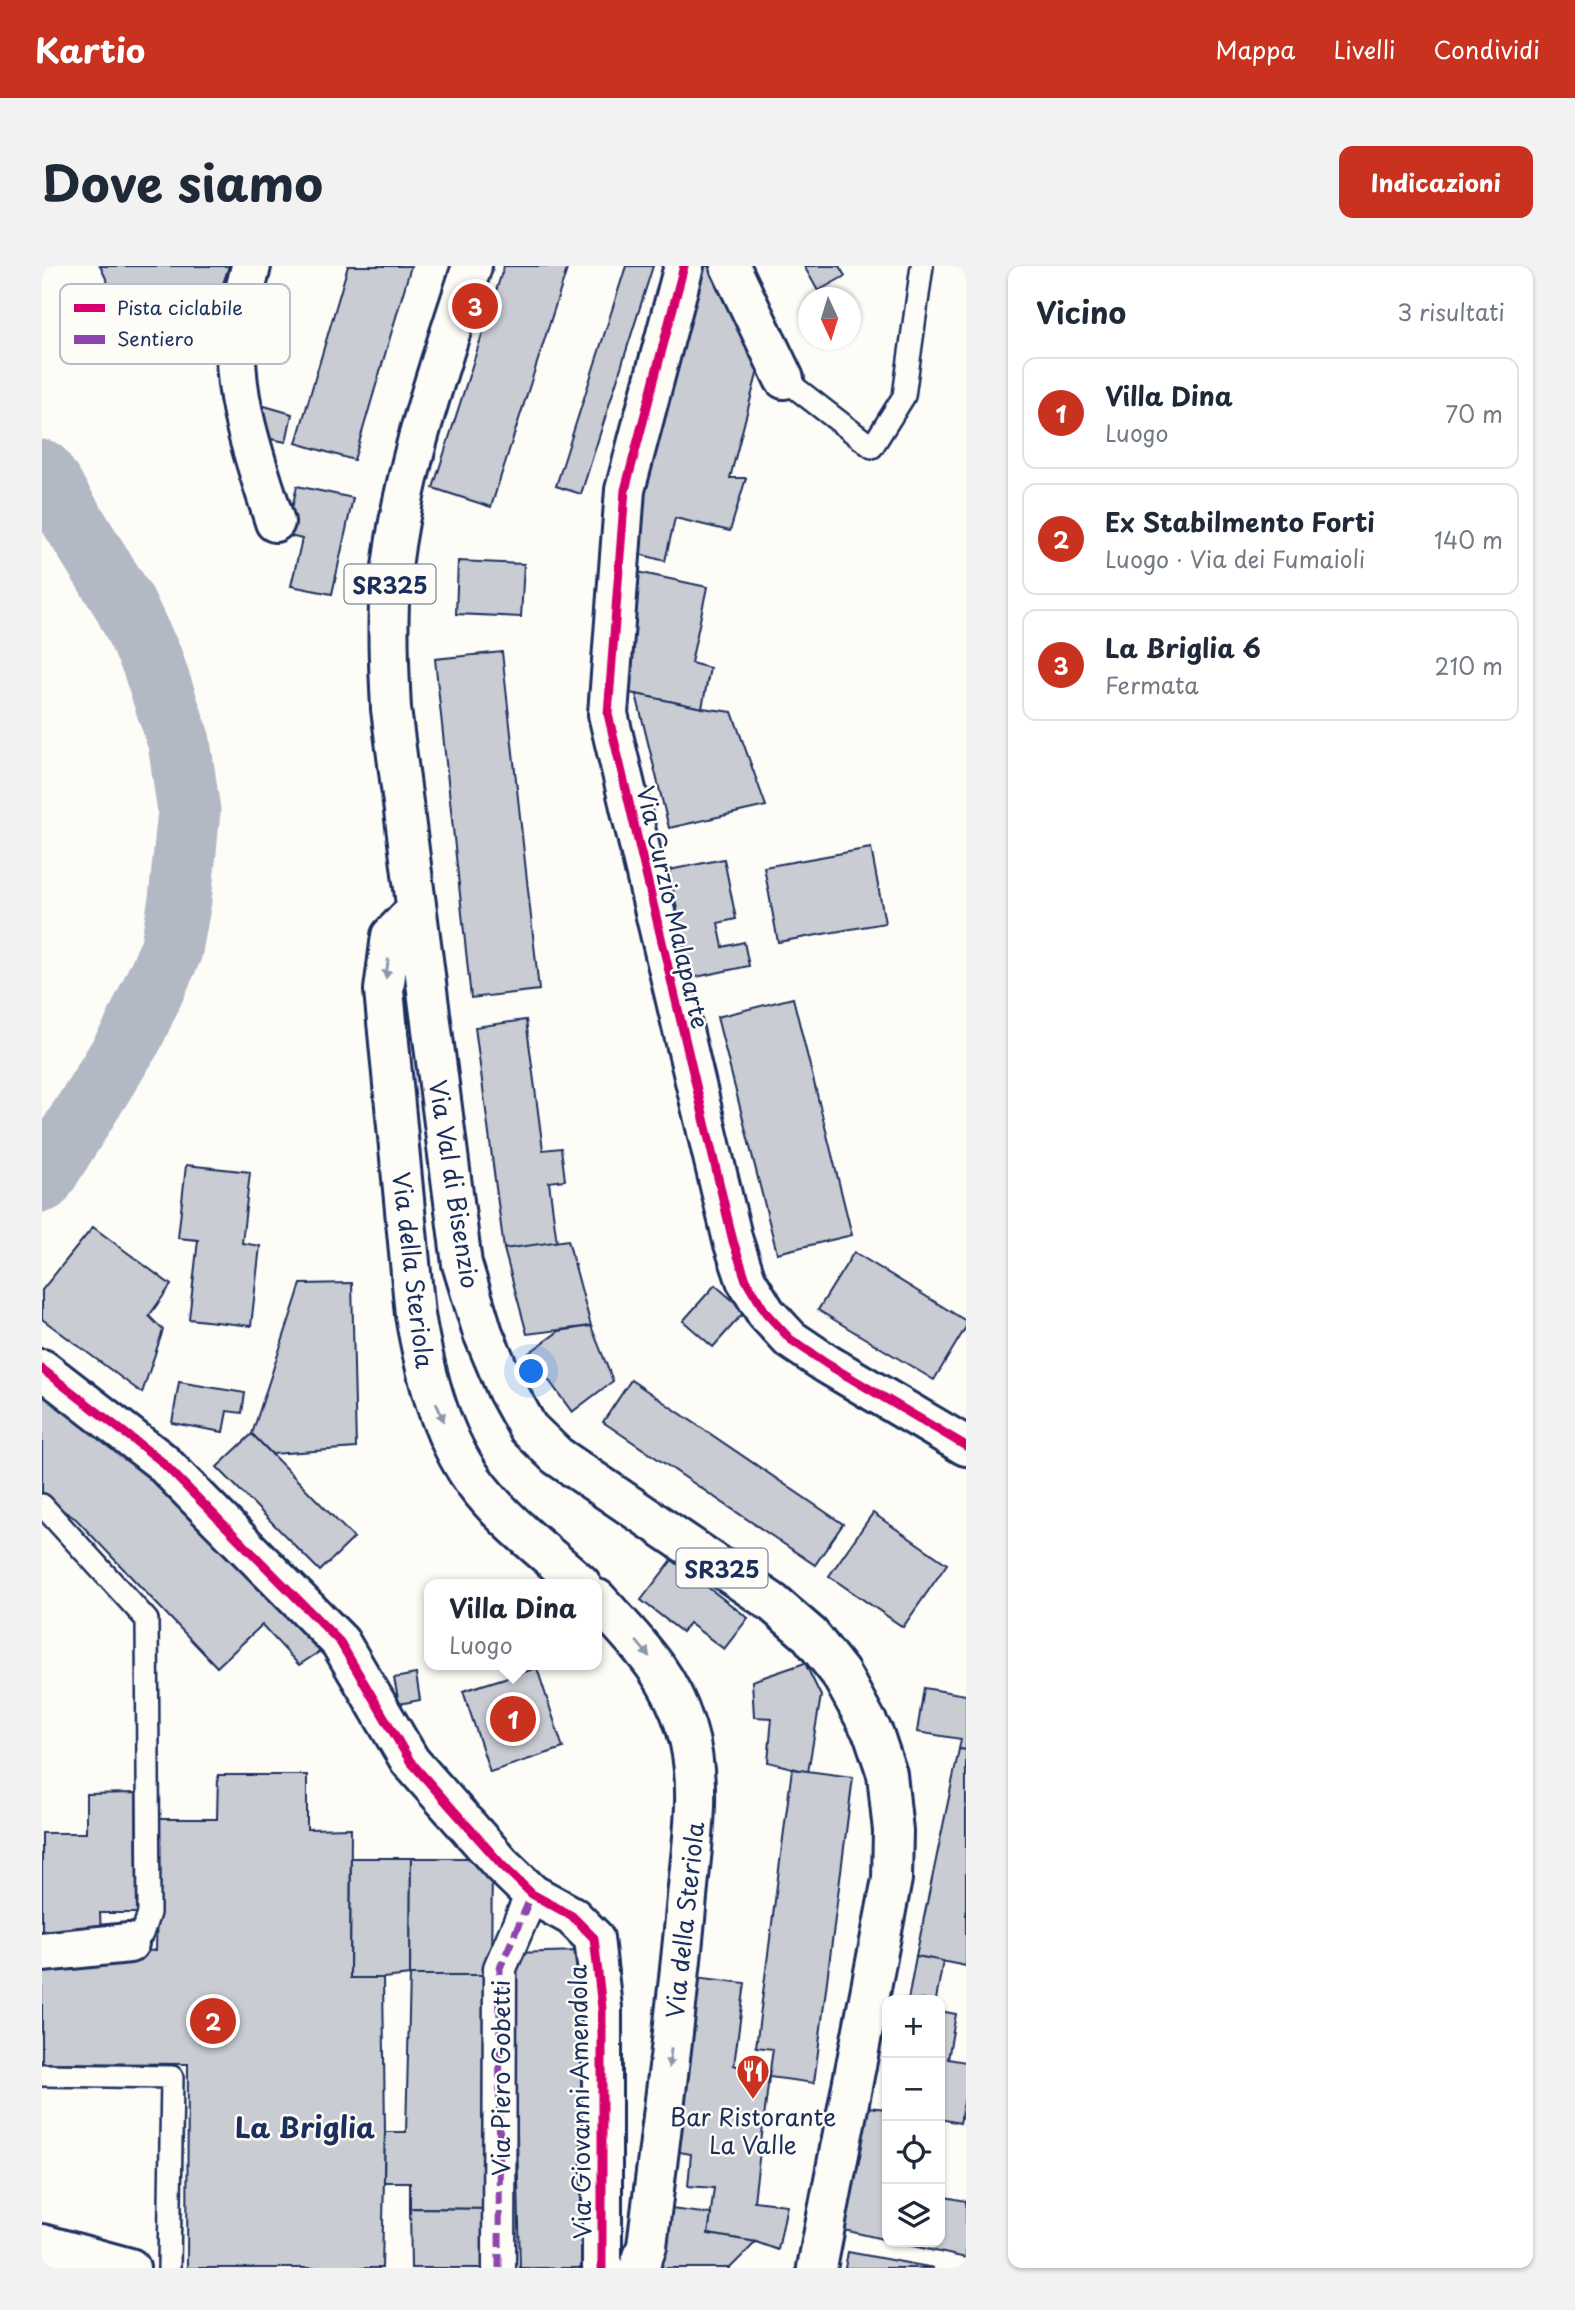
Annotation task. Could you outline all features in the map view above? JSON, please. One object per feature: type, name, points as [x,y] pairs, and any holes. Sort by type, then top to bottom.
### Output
[{"type":"street","points":[[247,284],[251,266]]},
{"type":"street","name":"Via Val di Bisenzio","points":[[472,266],[415,450],[399,519],[390,585],[388,635],[391,709],[462,1264],[483,1333],[507,1390],[528,1428],[557,1456],[773,1603],[810,1635],[839,1673],[874,1735],[887,1774],[893,1831],[892,1879],[817,2268]]},
{"type":"street","name":"Via Curzio Malaparte","points":[[684,266],[625,490],[608,714],[733,1241],[746,1280],[766,1313],[790,1339],[827,1364],[966,1446]]},
{"type":"street","points":[[730,266],[784,379]]},
{"type":"street","points":[[237,364],[240,401],[251,447],[275,522]]},
{"type":"street","name":"Via della Steriola","points":[[415,911],[391,936],[384,990],[415,1315],[424,1364],[434,1398],[473,1480],[503,1514],[576,1579]]},
{"type":"street","name":"Via Giovanni Amendola","points":[[42,1369],[161,1461],[340,1642],[410,1761],[502,1865],[532,1894],[572,1916],[594,1938],[602,2008],[602,2268]]},
{"type":"street","name":"Via della Steriola","points":[[602,1604],[646,1651],[671,1688],[687,1730],[694,1770],[695,1808],[681,1965],[646,2246],[639,2268]]},
{"type":"street","name":"Via Piero Gobetti","points":[[499,2268],[500,1968],[532,1894]]},
{"type":"street","points":[[42,1952],[129,1942]]},
{"type":"street","points":[[42,2244],[130,2268]]},
{"type":"lane","points":[[784,379],[872,447],[904,396],[922,266]]},
{"type":"lane","points":[[42,1505],[147,1620],[149,1913],[142,1934],[129,1942]]},
{"type":"lane","points":[[42,2075],[172,2077],[169,2268]]},
{"type":"building","points":[[100,266],[229,266],[223,284],[109,284]]},
{"type":"building","points":[[348,266],[411,266],[354,460],[296,443]]},
{"type":"building","points":[[504,266],[568,266],[491,507],[433,488]]},
{"type":"building","points":[[626,266],[653,266],[581,494],[556,486]]},
{"type":"building","points":[[693,266],[722,266],[763,351],[730,478],[746,478],[730,531],[675,518],[665,561],[628,551]]},
{"type":"building","points":[[804,266],[839,266],[845,276],[825,287],[816,287]]},
{"type":"building","points":[[261,405],[292,414],[286,442],[271,439],[259,420]]},
{"type":"building","points":[[297,486],[353,498],[332,594],[291,586],[302,539],[286,535]]},
{"type":"building","points":[[458,561],[524,564],[521,617],[456,614]]},
{"type":"building","points":[[633,571],[707,587],[691,663],[710,668],[702,708],[620,691]]},
{"type":"building","points":[[502,652],[539,990],[471,998],[435,659]]},
{"type":"building","points":[[636,694],[732,712],[766,806],[669,828]]},
{"type":"building","points":[[871,848],[885,923],[778,942],[764,867]]},
{"type":"building","points":[[724,859],[736,919],[718,923],[723,947],[744,942],[749,966],[691,978],[669,870]]},
{"type":"building","points":[[793,998],[852,1235],[777,1253],[717,1017]]},
{"type":"building","points":[[526,1020],[543,1150],[561,1148],[565,1180],[549,1182],[557,1243],[504,1249],[475,1027]]},
{"type":"building","points":[[186,1165],[250,1172],[242,1243],[260,1246],[251,1326],[189,1319],[198,1240],[178,1238]]},
{"type":"building","points":[[93,1227],[171,1285],[149,1316],[163,1330],[142,1393],[42,1319],[42,1290]]},
{"type":"building","points":[[568,1240],[591,1326],[527,1334],[504,1249]]},
{"type":"building","points":[[854,1252],[966,1321],[966,1327],[934,1380],[818,1310]]},
{"type":"building","points":[[352,1283],[356,1448],[272,1454],[252,1434],[301,1284]]},
{"type":"building","points":[[715,1285],[745,1311],[713,1347],[683,1321]]},
{"type":"building","points":[[591,1326],[613,1381],[572,1412],[529,1353],[559,1331]]},
{"type":"building","points":[[42,1374],[129,1449],[322,1650],[299,1665],[262,1625],[217,1667],[76,1519],[42,1497]]},
{"type":"building","points":[[631,1380],[843,1524],[815,1565],[603,1422]]},
{"type":"building","points":[[179,1382],[245,1393],[242,1413],[227,1411],[223,1432],[172,1423]]},
{"type":"building","points":[[252,1434],[354,1538],[320,1571],[217,1467]]},
{"type":"building","points":[[873,1513],[947,1564],[903,1627],[829,1576]]},
{"type":"building","points":[[672,1560],[748,1618],[724,1649],[689,1623],[682,1632],[641,1600]]},
{"type":"building","points":[[805,1663],[821,1696],[808,1772],[768,1762],[772,1718],[754,1717],[752,1681]]},
{"type":"building","points":[[538,1670],[563,1748],[490,1772],[463,1691]]},
{"type":"building","points":[[416,1674],[420,1700],[399,1704],[394,1678]]},
{"type":"building","points":[[924,1688],[966,1695],[966,1750],[959,1749],[961,1739],[917,1732]]},
{"type":"building","points":[[959,1749],[966,1750],[966,1966],[916,1956]]},
{"type":"building","points":[[792,1769],[853,1777],[814,2083],[769,2077],[773,2049],[756,2047]]},
{"type":"building","points":[[218,1775],[307,1775],[307,1829],[351,1828],[350,1978],[383,1978],[385,2132],[382,2268],[187,2268],[188,2064],[42,2063],[42,1968],[156,1950],[159,1819],[217,1819]]},
{"type":"building","points":[[136,1793],[137,1913],[100,1913],[101,1934],[42,1934],[42,1833],[86,1833],[86,1794]]},
{"type":"building","points":[[351,1858],[411,1858],[410,1975],[350,1978]]},
{"type":"building","points":[[411,1858],[492,1858],[491,1975],[410,1975]]},
{"type":"building","points":[[580,1951],[588,2268],[520,2268],[513,1953]]},
{"type":"building","points":[[916,1956],[943,1961],[937,1995],[909,1995]]},
{"type":"building","points":[[410,1975],[491,1975],[489,2209],[410,2208],[410,2182],[384,2182],[385,2132],[406,2132]]},
{"type":"building","points":[[687,1976],[745,1983],[734,2065],[769,2077],[754,2201],[787,2205],[778,2250],[756,2242],[708,2234],[714,2188],[688,2186],[691,2154],[663,2149]]},
{"type":"building","points":[[945,2012],[956,2014],[948,2059],[966,2062],[966,2092],[960,2123],[945,2120]]},
{"type":"building","points":[[867,2107],[882,2108],[882,2239],[844,2230]]},
{"type":"building","points":[[945,2197],[966,2201],[966,2258],[917,2247],[945,2247]]},
{"type":"building","points":[[655,2207],[711,2214],[708,2234],[756,2242],[730,2268],[649,2268]]},
{"type":"building","points":[[410,2208],[489,2209],[489,2268],[411,2268]]},
{"type":"building","points":[[848,2252],[934,2268],[845,2268]]},
{"type":"waterway","points":[[42,471],[124,603],[152,661],[179,742],[189,811],[180,900],[171,950],[132,1036],[42,1181]]},
{"type":"marked path","points":[[499,2268],[500,1968],[532,1894]]},
{"type":"cycle path","points":[[684,266],[625,490],[608,714],[733,1241],[746,1280],[766,1313],[790,1339],[827,1364],[966,1446]]},
{"type":"cycle path","points":[[42,1369],[161,1461],[340,1642],[410,1761],[502,1865],[532,1894],[572,1916],[594,1938],[602,2008],[602,2268]]},
{"type":"place","name":"La Briglia 6","points":[[475,306]]},
{"type":"place","name":"Villa Dina","points":[[513,1719]]},
{"type":"place","name":"Ex Stabilmento Forti","points":[[213,2021]]},
{"type":"place","name":"Bar Ristorante La Valle","points":[[753,2101]]},
{"type":"district","name":"La Briglia","points":[[305,2126]]}]
